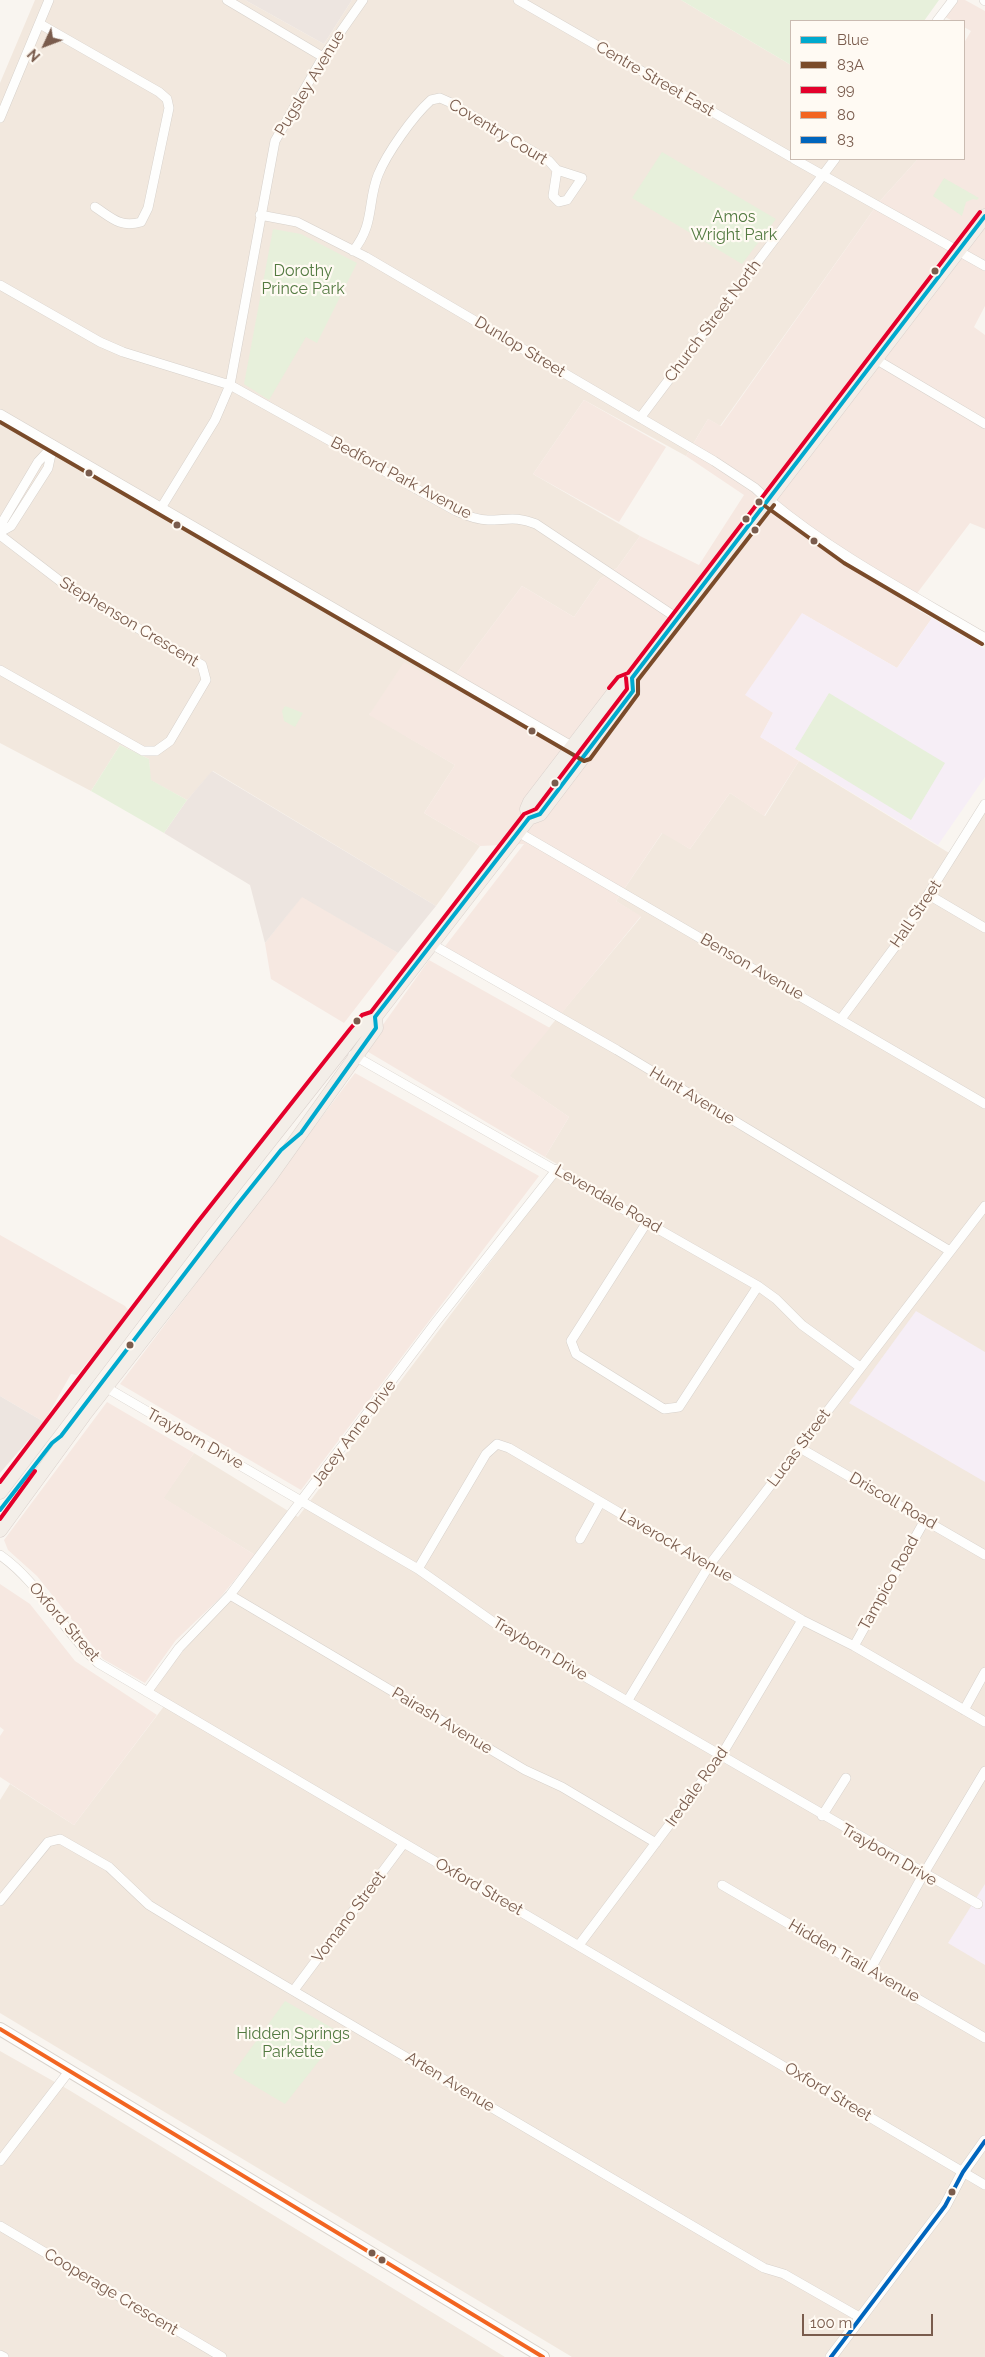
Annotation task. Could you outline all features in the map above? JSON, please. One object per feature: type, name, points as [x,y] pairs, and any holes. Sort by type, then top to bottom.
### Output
[{"type":"main road","points":[[529,818],[528,805],[571,748],[622,682],[632,678],[877,360],[985,216]]},
{"type":"main road","points":[[0,1492],[201,1228],[366,1020],[375,1017],[433,945],[529,818],[540,814],[633,692],[632,678]]},
{"type":"main road","points":[[0,1530],[269,1178],[376,1028],[375,1017]]},
{"type":"main road","points":[[0,2029],[543,2357]]},
{"type":"street","points":[[0,118],[49,0]]},
{"type":"street","points":[[227,0],[323,57]]},
{"type":"street","name":"Pugsley Avenue","points":[[161,508],[215,420],[230,384],[275,141],[323,57],[363,0]]},
{"type":"street","name":"Centre Street East","points":[[518,0],[790,157]]},
{"type":"street","points":[[938,20],[953,0]]},
{"type":"street","points":[[40,24],[159,92],[167,100],[169,108],[148,208],[141,222],[129,225],[121,224],[95,206]]},
{"type":"street","name":"Coventry Court","points":[[353,251],[367,231],[378,175],[409,125],[431,100],[440,98],[449,102],[550,161],[558,170]]},
{"type":"street","name":"Centre Street East","points":[[796,160],[985,266]]},
{"type":"street","name":"Church Street North","points":[[640,418],[833,160]]},
{"type":"street","name":"Dunlop Street","points":[[260,215],[297,222],[353,251],[714,461],[755,488],[769,501]]},
{"type":"street","name":"Bedford Park Avenue","points":[[0,285],[100,342],[123,352],[230,384],[456,511],[473,518],[486,520],[521,518],[536,524],[677,618]]},
{"type":"street","points":[[877,360],[985,424]]},
{"type":"street","points":[[0,415],[585,755]]},
{"type":"street","points":[[0,526],[38,462],[53,445]]},
{"type":"street","points":[[0,533],[12,526],[48,468],[53,445]]},
{"type":"street","points":[[21,491],[31,496]]},
{"type":"street","points":[[769,501],[804,529],[844,556],[985,639]]},
{"type":"street","name":"Stephenson Crescent","points":[[0,533],[73,590],[202,665],[206,680],[170,741],[156,751],[143,751],[0,670]]},
{"type":"street","name":"Hall Street","points":[[841,1019],[897,944],[930,895],[985,804]]},
{"type":"street","name":"Benson Avenue","points":[[518,832],[985,1104]]},
{"type":"street","points":[[930,895],[985,928]]},
{"type":"street","name":"Hunt Avenue","points":[[433,945],[617,1050],[950,1251]]},
{"type":"street","name":"Levendale Road","points":[[343,1049],[557,1169],[758,1286],[776,1299],[802,1325],[860,1367]]},
{"type":"street","name":"Jacey Anne Drive","points":[[146,1692],[179,1648],[230,1595],[304,1500],[436,1322],[557,1169]]},
{"type":"street","name":"Lucas Street","points":[[628,1700],[710,1564],[985,1206]]},
{"type":"street","points":[[648,1222],[571,1342],[576,1354],[664,1409],[679,1407],[758,1286]]},
{"type":"street","name":"Trayborn Drive","points":[[107,1388],[121,1398],[304,1500],[418,1569],[506,1631],[628,1700],[822,1816],[978,1904]]},
{"type":"street","name":"Laverock Avenue","points":[[418,1569],[486,1454],[497,1444],[509,1448],[600,1503],[710,1564],[802,1620],[854,1646],[985,1722]]},
{"type":"street","name":"Driscoll Road","points":[[800,1448],[985,1555]]},
{"type":"street","points":[[580,1539],[600,1503]]},
{"type":"street","name":"Tampico Road","points":[[854,1646],[925,1520]]},
{"type":"street","name":"Oxford Street","points":[[0,1555],[12,1564],[34,1587],[85,1651],[98,1663],[985,2185]]},
{"type":"street","name":"Pairash Avenue","points":[[230,1595],[525,1770],[562,1787],[656,1842]]},
{"type":"street","name":"Iredale Road","points":[[579,1945],[721,1756],[802,1620]]},
{"type":"street","points":[[964,1710],[985,1672]]},
{"type":"street","points":[[870,1970],[923,1874],[985,1771]]},
{"type":"street","points":[[822,1816],[846,1778]]},
{"type":"street","name":"Arten Avenue","points":[[0,1901],[48,1842],[60,1839],[109,1867],[149,1905],[764,2268],[784,2274],[861,2318]]},
{"type":"street","name":"Vomano Street","points":[[294,1990],[404,1843]]},
{"type":"street","name":"Hidden Trail Avenue","points":[[722,1885],[985,2038]]},
{"type":"street","points":[[0,2161],[70,2070]]},
{"type":"street","points":[[831,2357],[945,2206],[963,2172],[985,2141]]},
{"type":"street","name":"Cooperage Crescent","points":[[0,2226],[222,2357]]},
{"type":"street","points":[[0,2355],[4,2357]]},
{"type":"shaded area","points":[[35,0],[245,0],[324,44],[352,0],[681,0],[790,64],[790,160],[917,160],[879,202],[720,426],[708,419],[686,456],[584,400],[533,474],[640,536],[617,568],[600,579],[574,617],[522,586],[447,686],[369,714],[455,765],[424,813],[480,846],[436,906],[213,771],[187,800],[150,780],[149,759],[120,745],[91,791],[0,743],[0,83]]},
{"type":"shaded area","points":[[245,0],[352,0],[324,44]]},
{"type":"shaded area","points":[[958,0],[965,0],[985,11],[985,306],[974,327],[985,335],[985,529],[970,523],[918,592],[911,606],[932,618],[897,668],[803,614],[773,713],[761,737],[799,761],[764,816],[730,793],[690,849],[662,833],[616,901],[641,916],[561,1014],[443,949],[524,844],[480,846],[424,813],[455,765],[369,715],[404,662],[447,686],[522,586],[574,617],[600,579],[617,568],[640,536],[699,565],[744,495],[686,456],[708,419],[721,426],[879,202],[917,160],[965,160],[965,41],[971,31],[965,28],[965,20],[951,20],[945,17]]},
{"type":"shaded area","points":[[584,400],[666,447],[619,522],[533,474]]},
{"type":"shaded area","points":[[802,613],[897,668],[932,618],[985,649],[985,777],[938,845],[760,737],[773,713],[745,695]]},
{"type":"shaded area","points":[[799,761],[954,856],[985,812],[985,2357],[572,2357],[0,2013],[0,1800],[10,1784],[74,1825],[168,1701],[154,1691],[178,1657],[263,1560],[163,1498],[194,1453],[298,1517],[562,1167],[545,1157],[569,1117],[509,1076],[641,917],[616,901],[663,832],[690,849],[730,793],[765,816]]},
{"type":"shaded area","points":[[212,771],[436,906],[398,953],[302,897],[265,943],[250,885],[164,833],[187,800]]},
{"type":"shaded area","points":[[302,896],[398,953],[344,1023],[271,979],[265,943]]},
{"type":"shaded area","points":[[429,960],[550,1028],[510,1076],[569,1117],[545,1157],[365,1050]]},
{"type":"shaded area","points":[[355,1073],[539,1176],[301,1490],[120,1384]]},
{"type":"shaded area","points":[[0,1235],[125,1306],[129,1311],[77,1375],[71,1374],[44,1422],[0,1396]]},
{"type":"shaded area","points":[[916,1311],[985,1352],[985,1482],[849,1403]]},
{"type":"shaded area","points":[[0,1396],[44,1422],[0,1473]]},
{"type":"shaded area","points":[[107,1402],[194,1453],[164,1498],[255,1555],[219,1599],[176,1640],[145,1683],[103,1659],[37,1576],[8,1550],[4,1540]]},
{"type":"shaded area","points":[[0,1584],[30,1604],[75,1661],[157,1715],[74,1825],[0,1777],[0,1736],[4,1730],[0,1727]]},
{"type":"shaded area","points":[[985,1884],[985,1965],[948,1943]]},
{"type":"shaded area","points":[[0,2051],[69,2090],[505,2357],[0,2357]]},
{"type":"green space","points":[[681,0],[939,0],[925,20],[790,20],[790,64]]},
{"type":"green space","name":"Amos Wright Park","points":[[662,152],[776,219],[742,264],[632,198]]},
{"type":"green space","points":[[944,178],[979,198],[966,202],[962,216],[933,196]]},
{"type":"green space","name":"Dorothy Prince Park","points":[[273,229],[301,234],[357,263],[317,343],[306,337],[269,400],[244,384]]},
{"type":"green space","points":[[829,693],[945,763],[911,820],[795,749]]},
{"type":"green space","points":[[285,706],[303,713],[295,727],[284,721],[282,711]]},
{"type":"green space","points":[[120,745],[149,759],[151,780],[187,800],[164,833],[91,791]]},
{"type":"green space","name":"Hidden Springs Parkette","points":[[285,2001],[341,2033],[285,2104],[233,2073]]},
{"type":"transit line","name":"99","points":[[609,688],[618,677],[628,673],[980,212]]},
{"type":"transit line","name":"Blue","points":[[0,1510],[52,1443],[61,1436],[237,1205],[281,1150],[301,1133],[376,1028],[375,1017],[529,818],[540,814],[633,691],[632,678],[985,216]]},
{"type":"transit line","name":"83A","points":[[0,422],[584,761],[590,759],[638,694],[638,680],[774,505]]},
{"type":"transit line","name":"83A","points":[[765,506],[844,563],[982,644]]},
{"type":"transit line","name":"99","points":[[0,1482],[196,1224],[350,1029],[362,1015],[371,1012],[524,814],[536,809],[627,689],[626,678]]},
{"type":"transit line","name":"99","points":[[0,1519],[35,1471]]},
{"type":"transit line","name":"80","points":[[0,2029],[543,2357]]},
{"type":"transit line","name":"83","points":[[831,2357],[945,2206],[963,2172],[985,2141]]}]
